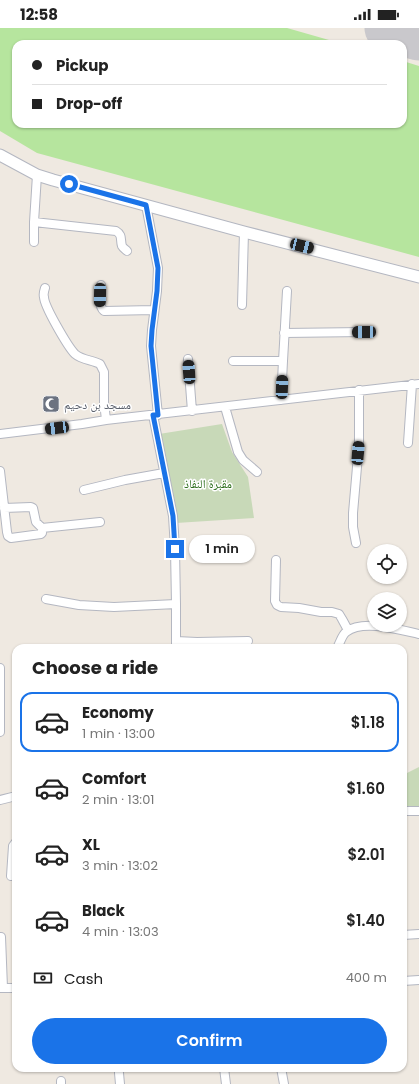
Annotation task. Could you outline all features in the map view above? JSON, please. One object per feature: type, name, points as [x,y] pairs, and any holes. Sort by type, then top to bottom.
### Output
[{"type":"main road","points":[[0,155],[37,175],[244,232],[419,277]]},
{"type":"street","points":[[34,242],[37,175]]},
{"type":"street","points":[[146,205],[158,268],[151,346],[156,415],[164,473],[173,516],[175,549],[176,644]]},
{"type":"street","points":[[34,222],[116,231],[121,235],[122,246],[127,251]]},
{"type":"street","points":[[242,305],[244,232]]},
{"type":"street","points":[[100,285],[100,306],[104,311],[154,310]]},
{"type":"street","points":[[45,288],[45,303],[71,350],[79,356],[100,364],[103,369],[106,420]]},
{"type":"street","points":[[281,400],[287,292]]},
{"type":"street","points":[[284,333],[364,332]]},
{"type":"street","points":[[188,359],[192,411]]},
{"type":"street","points":[[233,361],[282,361]]},
{"type":"street","points":[[0,434],[106,420],[416,384],[408,443]]},
{"type":"street","points":[[356,543],[353,527],[353,513],[359,444],[359,390]]},
{"type":"street","points":[[225,407],[238,452],[243,460],[256,472]]},
{"type":"street","points":[[0,471],[8,536],[11,538],[41,534],[42,528]]},
{"type":"street","points":[[84,490],[125,480],[164,473]]},
{"type":"street","points":[[4,508],[33,508],[37,524],[42,528],[100,522]]},
{"type":"street","points":[[276,560],[276,605],[281,607],[332,612],[338,614],[348,630]]},
{"type":"street","points":[[46,599],[79,605],[114,607],[176,604]]},
{"type":"street","points":[[339,644],[348,630],[366,626],[376,625],[419,634]]},
{"type":"street","points":[[183,644],[248,640]]},
{"type":"street","points":[[0,668],[0,732]]},
{"type":"street","points":[[0,800],[12,797]]},
{"type":"street","points":[[407,811],[419,811]]},
{"type":"street","points":[[11,876],[12,861]]},
{"type":"street","points":[[407,935],[419,934]]},
{"type":"street","points":[[1,937],[2,988]]},
{"type":"street","points":[[407,981],[419,980]]},
{"type":"street","points":[[224,1072],[226,1084]]},
{"type":"street","points":[[282,1072],[284,1084]]},
{"type":"street","points":[[119,1073],[120,1084]]},
{"type":"green space","points":[[0,28],[287,28],[329,40],[12,40],[12,128],[407,128],[407,62],[419,66],[419,257],[37,153],[0,131]]},
{"type":"green space","name":"مقبرة النفاذ","points":[[222,424],[232,452],[248,477],[254,518],[176,523],[159,434]]},
{"type":"green space","points":[[419,767],[419,808],[407,808],[407,773]]},
{"type":"runway","points":[[389,28],[419,36]]},
{"type":"place","name":"مسجد بن دحيم","points":[[51,404]]},
{"type":"route","points":[[69,184],[146,205],[156,251],[158,268],[151,346],[158,415],[153,415],[173,516],[175,549]]}]
